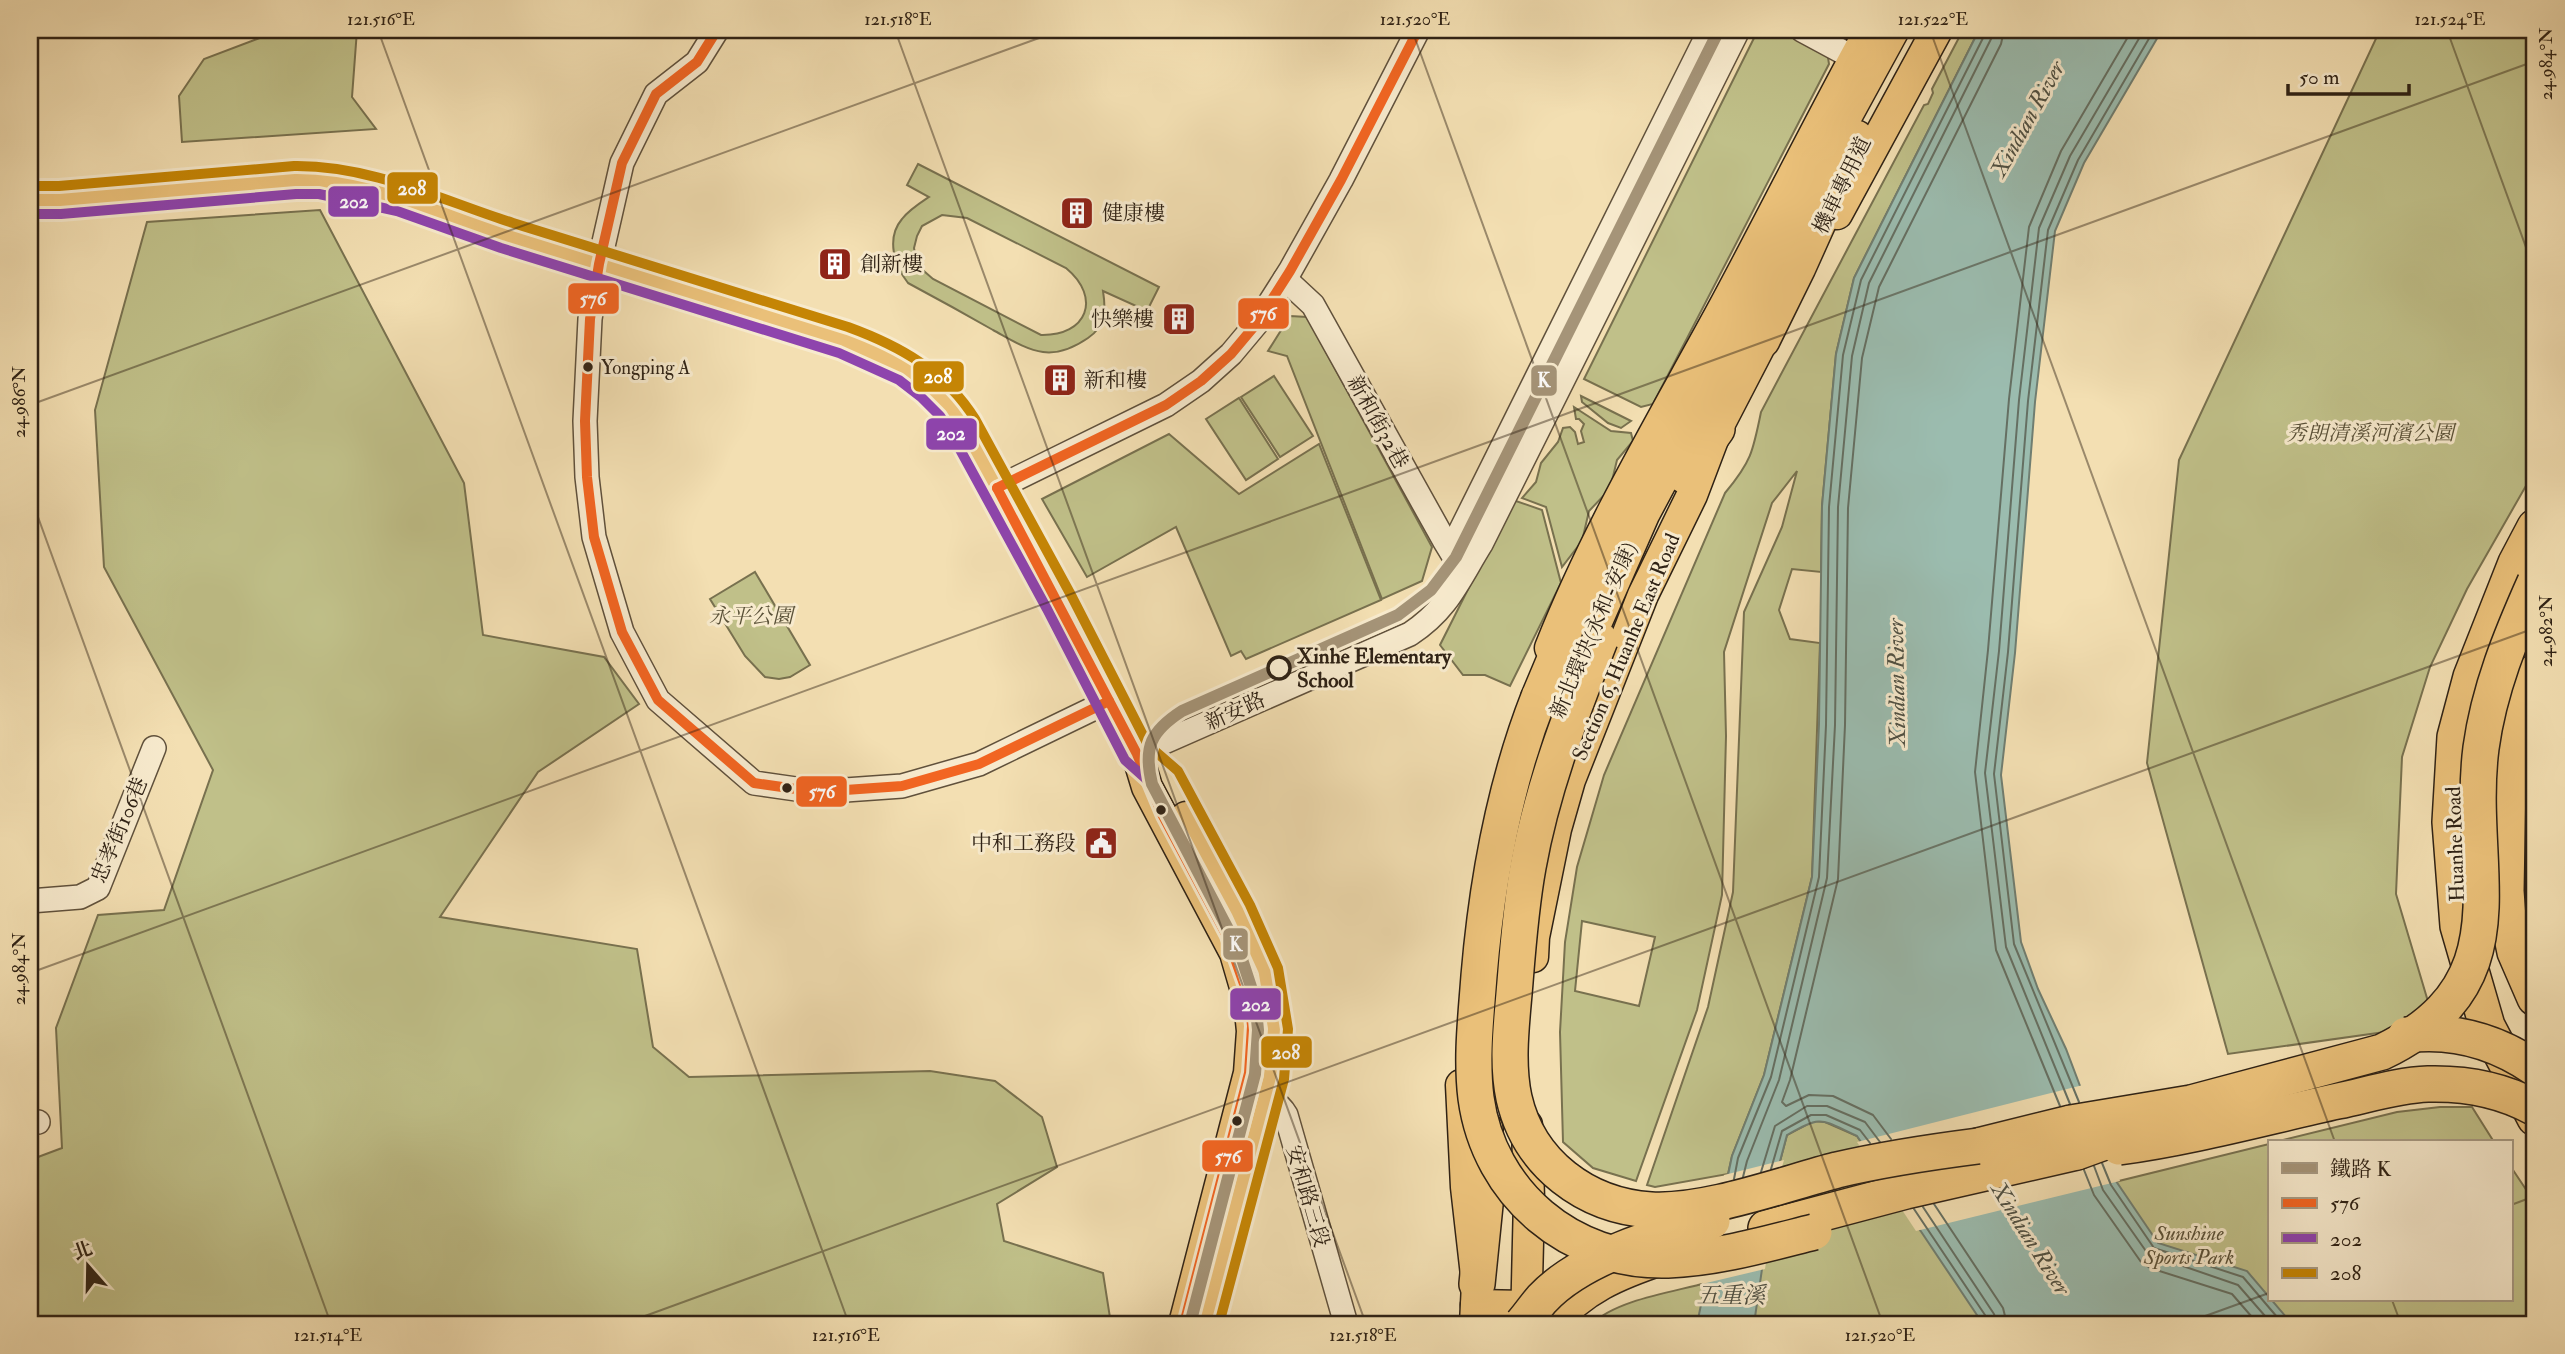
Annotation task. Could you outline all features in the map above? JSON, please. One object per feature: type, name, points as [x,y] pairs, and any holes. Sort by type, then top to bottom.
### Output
[{"type":"highway","name":"新北環快(永和-安康)","points":[[1476,1304],[1486,1195],[1487,1042],[1494,972],[1508,881],[1530,784],[1581,650],[1631,538],[1732,344],[1768,255],[1891,30]]},
{"type":"highway","points":[[1762,340],[1849,153],[1913,30]]},
{"type":"highway","points":[[1768,255],[1723,320],[1630,493],[1588,580],[1539,697],[1514,772],[1488,888],[1483,925],[1474,1053],[1476,1097],[1481,1126],[1491,1152],[1518,1197],[1550,1225],[1577,1241],[1608,1252],[1644,1259],[1668,1260],[1726,1254],[1914,1204],[1974,1162]]},
{"type":"highway","points":[[1717,429],[1649,533],[1600,640],[1555,762],[1528,865],[1519,925],[1510,1068],[1514,1099],[1523,1125],[1538,1152],[1556,1173],[1582,1192],[1606,1203],[1654,1210],[1716,1202],[1904,1156],[1974,1162]]},
{"type":"highway","name":"Huanhe Road","points":[[2535,527],[2515,563],[2472,677],[2455,737],[2450,822],[2459,926],[2487,1026],[2535,1118]]},
{"type":"highway","points":[[1531,1320],[1544,1297],[1602,1257],[1682,1229],[1835,1189],[1974,1162],[2074,1138],[2191,1103],[2382,1052],[2406,1040],[2431,1022],[2454,998],[2467,976],[2476,950],[2482,880],[2479,783],[2485,723],[2504,653],[2535,582]]},
{"type":"highway","points":[[2074,1138],[2134,1130],[2395,1061],[2424,1045],[2449,1024],[2471,999],[2491,941],[2494,908],[2491,805],[2497,731],[2513,662],[2535,611]]},
{"type":"highway","points":[[2535,672],[2521,706],[2508,781],[2505,891],[2515,952],[2535,998]]},
{"type":"highway","points":[[2074,1138],[2178,1087],[2244,1068],[2378,1038],[2416,1033],[2459,1035],[2515,1054],[2535,1068]]},
{"type":"highway","points":[[2074,1138],[2168,1140],[2424,1084],[2486,1088],[2513,1096],[2535,1108]]},
{"type":"main road","points":[[1531,1320],[1476,1304],[1461,1086],[1468,977],[1488,846],[1510,760],[1530,698],[1575,587],[1619,498],[1870,30]]},
{"type":"main road","name":"Section 6, Huanhe East Road","points":[[1531,1320],[1525,1086],[1534,937],[1556,829],[1570,780],[1643,595],[1692,495],[1717,429],[1762,340],[1843,204],[1937,30]]},
{"type":"main road","points":[[30,200],[321,180],[401,198],[505,235],[844,340],[906,368],[930,386],[951,407],[1110,701],[1137,754],[1147,787],[1219,922],[1244,978],[1252,1031],[1249,1073],[1254,1094],[1205,1324]]},
{"type":"main road","points":[[1184,1324],[1254,1094]]},
{"type":"street","points":[[717,30],[697,62],[656,94],[622,163],[598,264],[590,319],[585,421],[587,477],[594,537],[622,632],[658,700],[754,783],[817,792],[902,786],[979,764],[1110,701]]},
{"type":"street","points":[[997,488],[1166,405],[1201,381],[1231,354],[1257,323],[1285,279],[1419,30]]},
{"type":"street","points":[[1464,571],[1459,534],[1710,30]]},
{"type":"street","name":"新安路","points":[[1137,754],[1410,634],[1430,619],[1447,601],[1487,532],[1738,30]]},
{"type":"street","points":[[1802,30],[1854,58]]},
{"type":"street","name":"機車專用道","points":[[1762,340],[1800,272],[1847,173],[1923,30]]},
{"type":"street","name":"新和街32巷","points":[[1285,279],[1313,305],[1464,571]]},
{"type":"street","name":"忠孝街106巷","points":[[30,901],[80,897],[98,888],[154,748]]},
{"type":"street","name":"安和路三段","points":[[1254,1094],[1279,1105],[1286,1115],[1346,1324]]},
{"type":"green space","points":[[281,30],[357,30],[352,97],[376,129],[182,142],[179,96],[204,59]]},
{"type":"green space","points":[[1758,30],[1786,30],[1827,51],[1829,64],[1653,404],[1641,407],[1584,379]]},
{"type":"green space","points":[[1963,30],[1979,30],[1854,278],[1836,354],[1822,506],[1821,572],[1792,569],[1779,610],[1790,639],[1820,643],[1812,877],[1764,1075],[1732,1156],[1728,1174],[1655,1187],[1647,1185],[1708,1007],[1733,892],[1744,612],[1782,527],[1797,471],[1772,503],[1724,652],[1726,736],[1722,895],[1697,1010],[1636,1181],[1593,1168],[1563,1142],[1560,1032],[1565,942],[1577,867],[1604,775],[1725,493],[1750,456],[1761,412],[1924,105],[1928,104],[1932,89]],"holes":[[[1582,921],[1655,937],[1639,1006],[1575,991]]]},
{"type":"green space","name":"秀朗清溪河濱公園","points":[[2380,30],[2535,30],[2535,470],[2467,589],[2430,667],[2402,757],[2396,894],[2435,1025],[2228,1054],[2147,763],[2179,460]]},
{"type":"green space","points":[[918,164],[1159,287],[1147,311],[1103,291],[1104,311],[1101,323],[1094,333],[1072,347],[1049,352],[1024,346],[908,283],[896,260],[894,234],[905,216],[929,197],[907,185]],"holes":[[[942,215],[967,218],[1066,268],[1084,291],[1086,303],[1079,322],[1057,334],[1041,335],[933,279],[917,265],[914,248],[922,226]]]},
{"type":"green space","points":[[320,210],[464,483],[483,635],[604,657],[639,704],[538,772],[440,917],[637,949],[653,1047],[689,1077],[930,1071],[995,1081],[1042,1117],[1057,1167],[997,1204],[1004,1241],[1103,1273],[1111,1324],[30,1324],[30,1160],[62,1148],[56,1028],[98,915],[164,910],[213,770],[104,567],[95,410],[147,222]]},
{"type":"green space","points":[[1290,316],[1307,317],[1432,547],[1422,581],[1382,599],[1287,356],[1268,351]]},
{"type":"green space","points":[[1274,376],[1313,436],[1280,457],[1241,397]]},
{"type":"green space","points":[[1581,396],[1631,421],[1621,428],[1608,423],[1582,402]]},
{"type":"green space","points":[[1239,398],[1278,459],[1246,480],[1206,419]]},
{"type":"green space","points":[[1574,407],[1611,431],[1631,433],[1633,441],[1617,460],[1610,489],[1589,511],[1582,541],[1562,567],[1546,507],[1522,498],[1536,482],[1541,463],[1558,442],[1563,428],[1570,427],[1575,432],[1578,444],[1584,442],[1581,431],[1584,424],[1576,419]]},
{"type":"green space","points":[[1169,434],[1239,494],[1319,444],[1381,600],[1246,659],[1241,651],[1231,656],[1176,527],[1087,577],[1042,499]]},
{"type":"green space","points":[[1513,500],[1542,510],[1561,583],[1510,686],[1485,675],[1463,675],[1440,645]]},
{"type":"green space","name":"永平公園","points":[[755,572],[810,665],[790,677],[765,677],[745,656],[710,599]]},
{"type":"green space","points":[[2440,1107],[2472,1107],[2493,1140],[2283,1140],[2397,1112]]},
{"type":"green space","name":"Sunshine Sports Park","points":[[1813,1121],[1825,1122],[1857,1136],[1920,1230],[2268,1144],[2268,1302],[2512,1302],[2512,1168],[2535,1203],[2535,1324],[1592,1324],[1602,1316],[1630,1303],[1706,1283],[1775,1180],[1787,1135]]},
{"type":"water","points":[[1979,30],[2162,30],[2084,163],[2055,231],[2035,402],[2015,653],[2001,775],[2021,942],[2038,989],[2066,1049],[2116,1181],[2158,1243],[2247,1271],[2268,1296],[2268,1302],[2273,1302],[2292,1324],[1983,1324],[1857,1136],[1828,1123],[1815,1122],[1787,1135],[1775,1180],[1754,1324],[1697,1324],[1732,1156],[1764,1075],[1812,877],[1819,724],[1822,506],[1836,354],[1854,278]]},
{"type":"pier","points":[[2083,1085],[2120,1181],[1916,1231],[1857,1142]]},
{"type":"pier","points":[[1784,1160],[1778,1181],[1765,1269],[1702,1284],[1724,1175]]},
{"type":"rail line","name":"K","points":[[1190,1324],[1255,1074],[1258,1030],[1255,999],[1239,950],[1152,784],[1149,771],[1152,741],[1163,726],[1182,711],[1398,615],[1431,590],[1456,557],[1719,30]]},
{"type":"transit line","name":"576","points":[[717,30],[697,62],[656,94],[622,163],[599,264],[590,319],[585,421],[587,477],[594,537],[622,632],[658,700],[754,783],[817,792],[902,786],[979,764],[1109,701]]},
{"type":"transit line","name":"576","points":[[997,488],[1166,405],[1201,381],[1231,354],[1257,323],[1290,271],[1341,180],[1418,30]]},
{"type":"transit line","name":"208","points":[[30,186],[59,186],[294,166],[351,171],[848,327],[903,352],[920,362],[950,387],[975,419],[1071,595],[1148,745],[1178,771],[1250,905],[1278,968],[1288,1029],[1284,1079],[1219,1324]]},
{"type":"transit line","name":"202","points":[[30,214],[61,214],[319,194],[397,211],[501,248],[839,353],[899,380],[921,397],[940,416],[951,433],[1125,760],[1154,786],[1225,918],[1251,975],[1260,1029],[1256,1075],[1191,1320]]},
{"type":"transit line","name":"576","points":[[997,488],[1137,754],[1163,816],[1227,936],[1249,998],[1252,1026],[1249,1073],[1184,1324]]},
{"type":"place","name":"健康樓","points":[[1077,213]]},
{"type":"place","name":"創新樓","points":[[835,264]]},
{"type":"place","name":"快樂樓","points":[[1179,319]]},
{"type":"place","name":"Yongping A","points":[[588,367]]},
{"type":"place","name":"新和樓","points":[[1060,380]]},
{"type":"place","name":"Xinhe Elementary School","points":[[1279,668]]},
{"type":"place","name":"中和工務段","points":[[1101,843]]},
{"type":"water label","name":"Xindian River","points":[[2027,119]]},
{"type":"water label","name":"Xindian River","points":[[1896,683]]},
{"type":"water label","name":"Xindian River","points":[[2031,1238]]},
{"type":"water label","name":"五重溪","points":[[1731,1295]]}]
